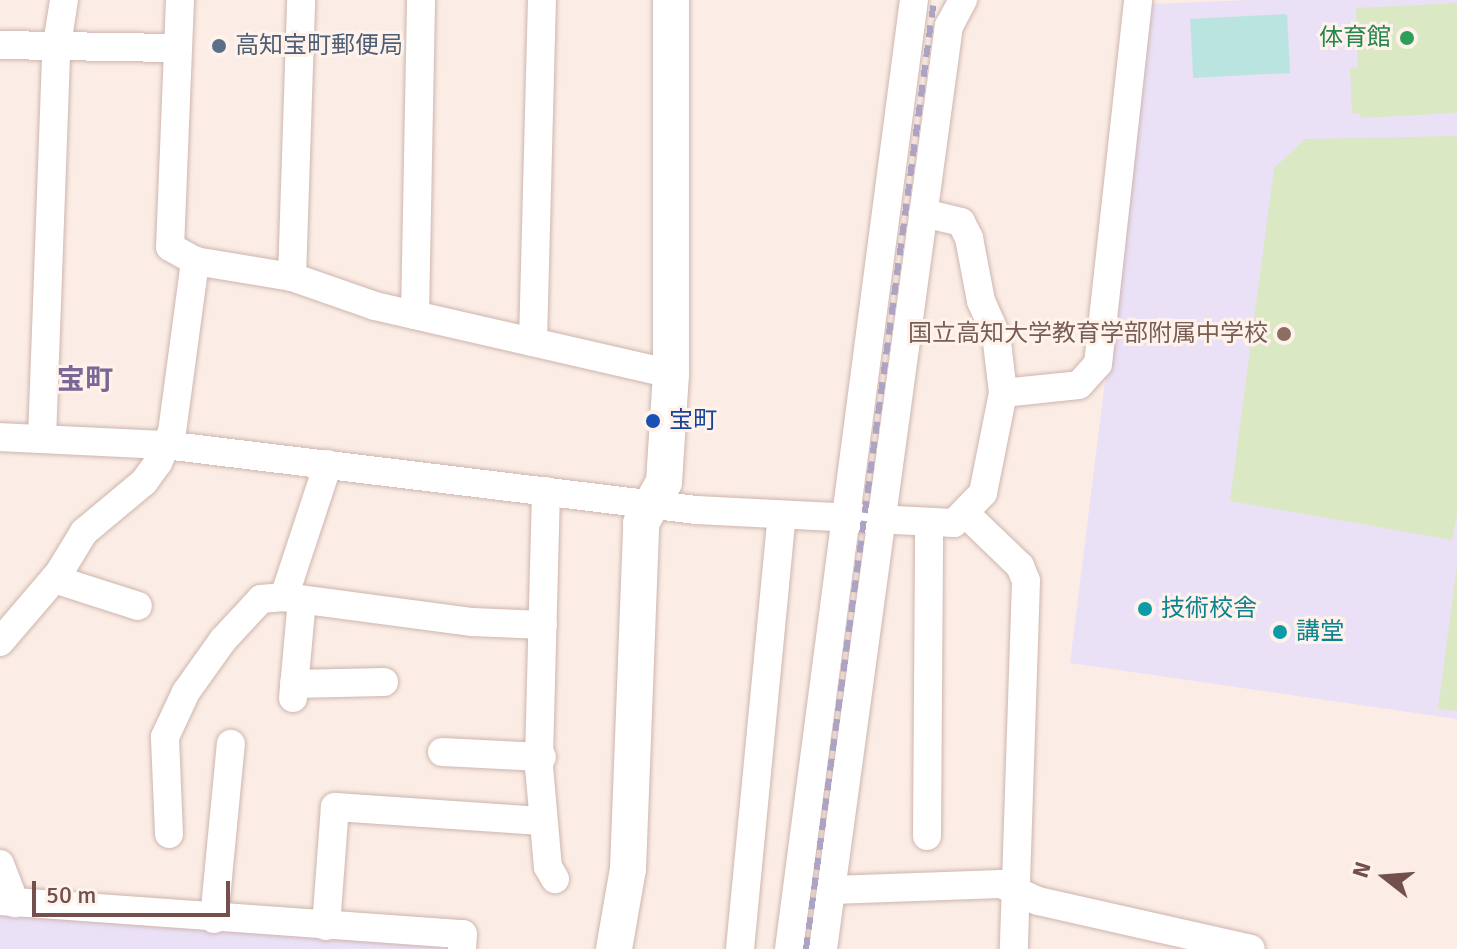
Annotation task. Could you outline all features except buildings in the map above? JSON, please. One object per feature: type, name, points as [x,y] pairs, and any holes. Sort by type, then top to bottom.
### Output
[{"type":"street","points":[[42,439],[58,46],[64,0]]},
{"type":"street","points":[[180,0],[170,247],[195,261],[292,277],[415,315],[671,374]]},
{"type":"street","points":[[292,277],[301,0]]},
{"type":"street","points":[[415,315],[421,0]]},
{"type":"street","points":[[533,342],[542,0]]},
{"type":"street","points":[[614,949],[628,869],[641,523],[664,482],[671,374],[671,0]]},
{"type":"street","points":[[789,949],[914,0]]},
{"type":"street","points":[[823,949],[949,26],[963,0]]},
{"type":"street","points":[[1003,393],[1079,385],[1098,364],[1138,0]]},
{"type":"street","points":[[0,45],[178,48]]},
{"type":"street","points":[[0,437],[165,445],[650,505],[929,525],[954,523],[967,515],[983,493],[1003,393],[996,334],[981,301],[967,234],[961,222],[923,213]]},
{"type":"street","points":[[0,642],[54,579],[84,532],[149,477],[172,432],[195,261]]},
{"type":"street","points":[[328,464],[293,598],[293,691],[384,682]]},
{"type":"street","points":[[546,491],[542,821],[548,867],[555,879]]},
{"type":"street","points":[[740,949],[782,515]]},
{"type":"street","points":[[967,515],[1020,566],[1026,581],[1014,949]]},
{"type":"street","points":[[927,836],[929,525]]},
{"type":"street","points":[[54,579],[138,606]]},
{"type":"street","points":[[169,834],[163,750],[186,692],[261,599],[293,598],[472,622],[543,625]]},
{"type":"street","points":[[214,919],[231,744]]},
{"type":"street","points":[[442,752],[542,757]]},
{"type":"street","points":[[326,926],[335,807],[542,821]]},
{"type":"street","points":[[0,864],[7,902],[214,919],[463,934],[462,949]]},
{"type":"street","points":[[832,890],[1001,884],[1038,901],[1176,941],[1251,949]]},
{"type":"shaded area","name":"国立高知大学教育学部附属中学校","points":[[1248,0],[1457,0],[1457,719],[1070,663],[1152,4]]},
{"type":"shaded area","points":[[0,912],[439,945],[443,949],[0,949]]},
{"type":"green space","name":"体育館","points":[[1457,3],[1457,113],[1360,118],[1360,113],[1352,114],[1350,68],[1358,67],[1356,8]]},
{"type":"green space","points":[[1457,136],[1457,515],[1452,540],[1230,501],[1274,168],[1305,139]]},
{"type":"green space","points":[[1457,565],[1457,711],[1438,709]]},
{"type":"water","points":[[1287,14],[1290,73],[1193,78],[1190,19]]},
{"type":"railway","points":[[806,949],[934,0]]},
{"type":"place","name":"体育館","points":[[1407,38]]},
{"type":"place","name":"高知宝町郵便局","points":[[219,46]]},
{"type":"place","name":"国立高知大学教育学部附属中学校","points":[[1284,334]]},
{"type":"place","name":"宝町","points":[[653,421]]},
{"type":"place","name":"技術校舎","points":[[1145,609]]},
{"type":"place","name":"講堂","points":[[1280,632]]},
{"type":"district","name":"宝町","points":[[85,380]]}]
